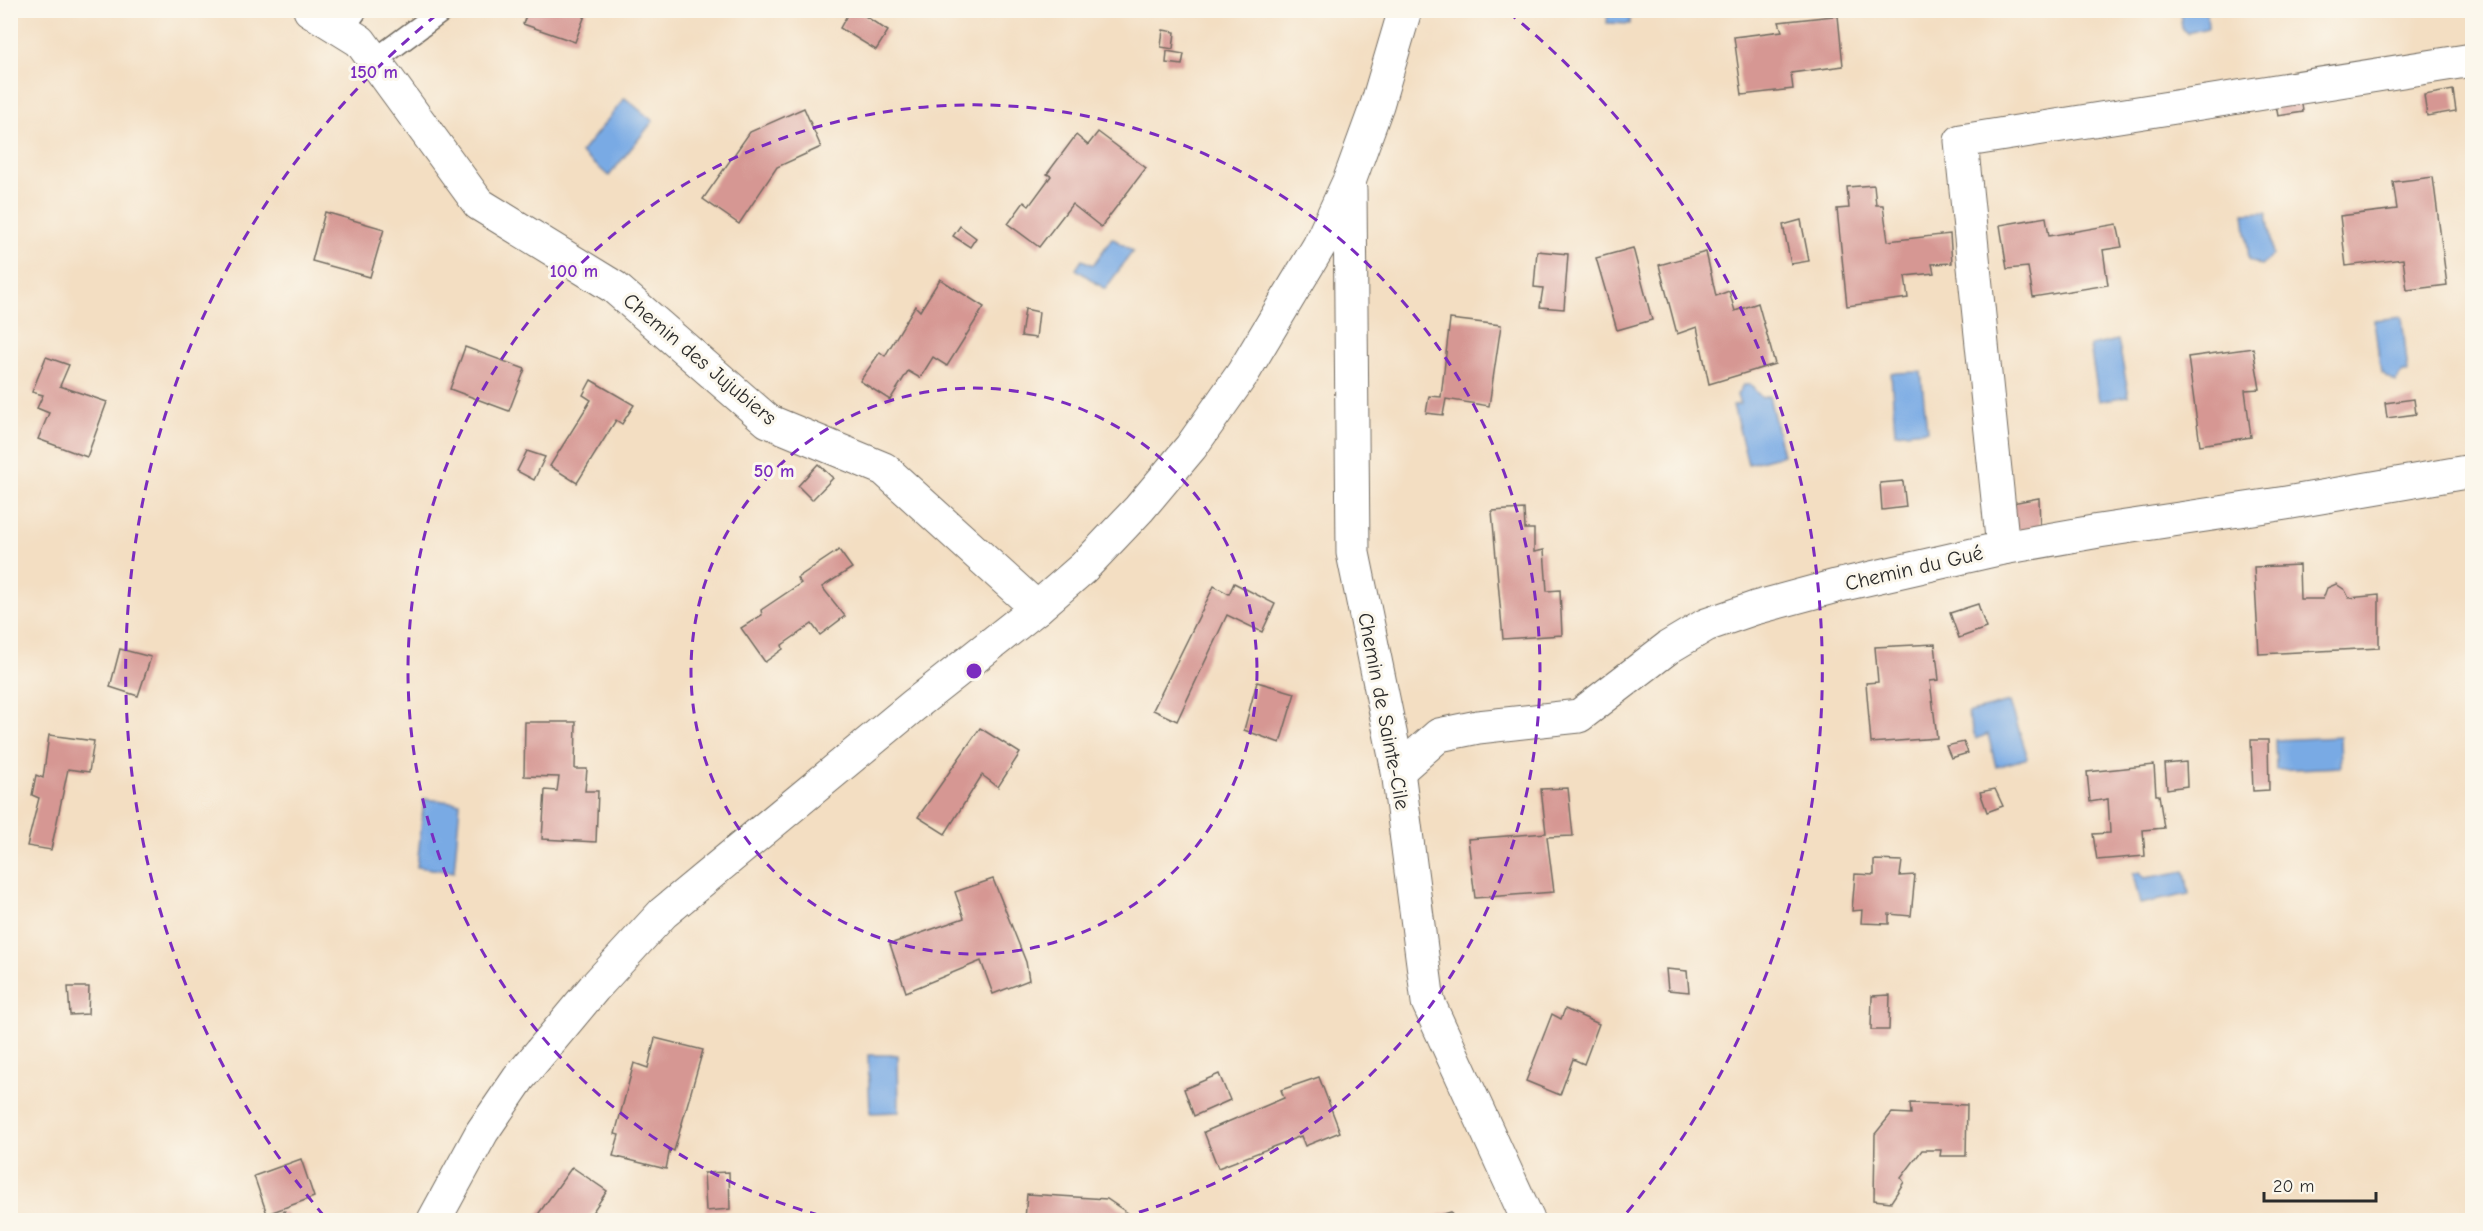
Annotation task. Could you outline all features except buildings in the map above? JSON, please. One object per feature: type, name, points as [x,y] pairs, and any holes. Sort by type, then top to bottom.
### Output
[{"type":"street","name":"Chemin des Jujubiers","points":[[310,10],[349,20],[374,61],[479,204],[614,287],[768,421],[884,469],[1037,608]]},
{"type":"street","points":[[434,1221],[482,1132],[519,1078],[594,988],[663,914],[1083,568],[1139,509],[1191,447],[1243,373],[1313,255],[1350,179],[1377,105],[1405,10]]},
{"type":"street","points":[[2003,548],[1961,141],[2472,60]]},
{"type":"street","name":"Chemin de Sainte-Cile","points":[[1350,179],[1353,553],[1398,771],[1428,1002],[1528,1221]]},
{"type":"street","name":"Chemin du Gué","points":[[1398,771],[1439,735],[1489,725],[1579,716],[1659,654],[1706,625],[1755,608],[1836,586],[2003,548],[2472,471]]},
{"type":"lane","points":[[374,61],[443,10]]},
{"type":"water","points":[[1608,11],[1630,11],[1630,24],[1607,23]]},
{"type":"water","points":[[2180,11],[2207,11],[2208,28],[2187,33],[2182,29]]},
{"type":"water","points":[[625,98],[653,121],[609,176],[581,153]]},
{"type":"water","points":[[2267,212],[2273,255],[2261,266],[2249,259],[2244,213]]},
{"type":"water","points":[[1112,238],[1133,251],[1105,289],[1076,269],[1082,260],[1093,265]]},
{"type":"water","points":[[2402,317],[2408,372],[2403,372],[2396,382],[2381,373],[2374,320]]},
{"type":"water","points":[[2118,340],[2129,396],[2099,401],[2090,346]]},
{"type":"water","points":[[1921,372],[1927,430],[1895,433],[1891,373]]},
{"type":"water","points":[[1743,385],[1750,385],[1762,398],[1769,396],[1783,455],[1748,464],[1733,405],[1740,404],[1737,395]]},
{"type":"water","points":[[2010,702],[2028,758],[1996,767],[1988,734],[1976,739],[1967,713]]},
{"type":"water","points":[[2340,737],[2341,767],[2276,770],[2275,740]]},
{"type":"water","points":[[424,799],[460,803],[454,872],[417,867]]},
{"type":"water","points":[[2185,871],[2189,894],[2140,904],[2133,874],[2140,872],[2145,878]]},
{"type":"water","points":[[868,1055],[898,1055],[899,1112],[870,1113]]}]
